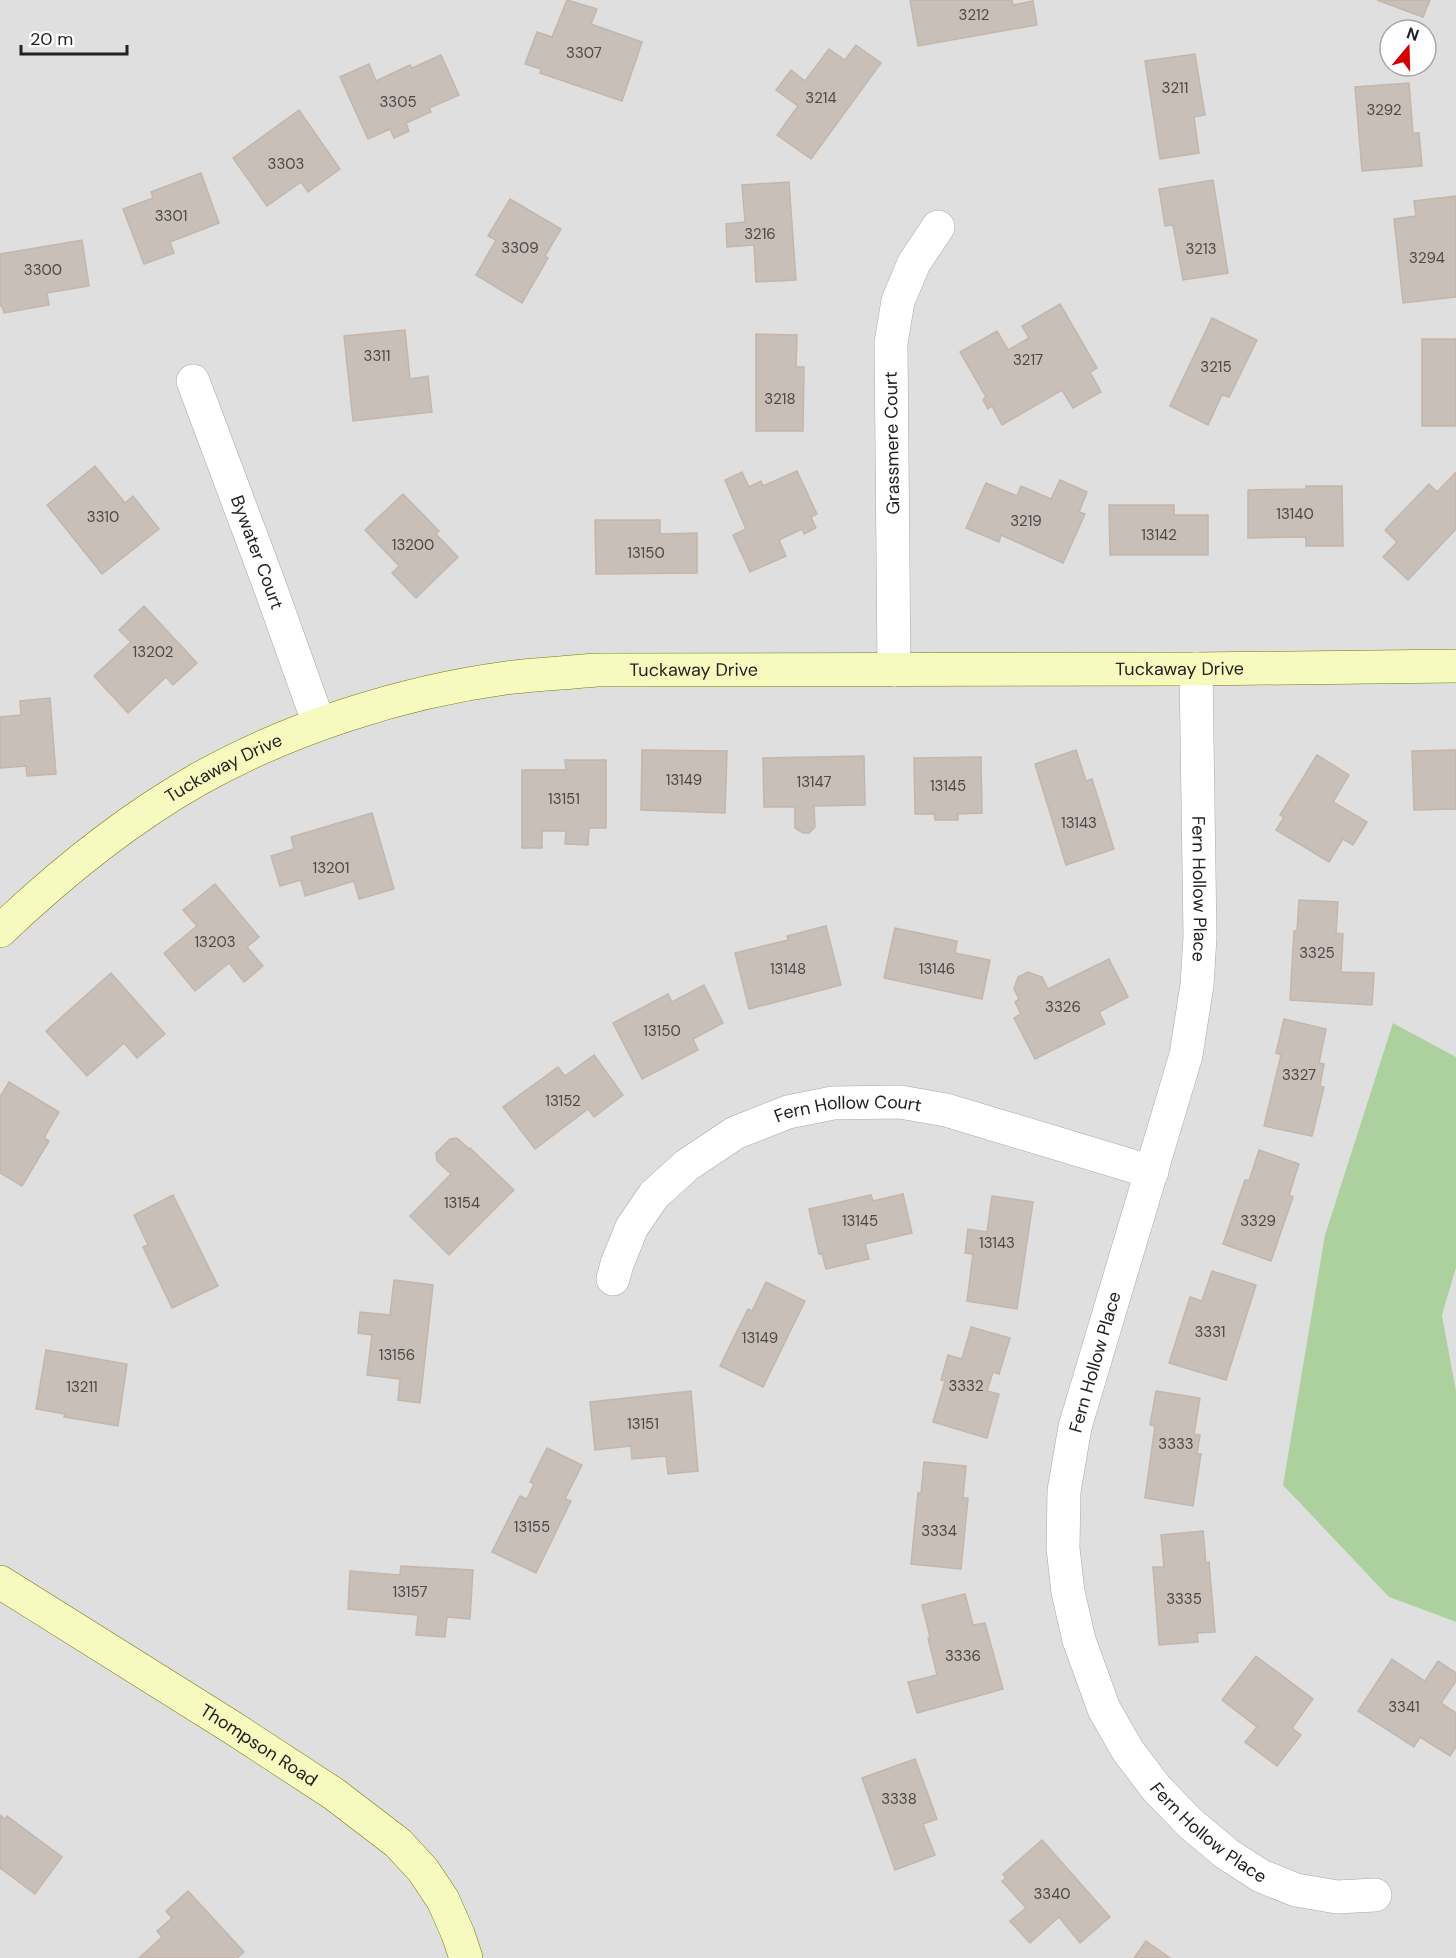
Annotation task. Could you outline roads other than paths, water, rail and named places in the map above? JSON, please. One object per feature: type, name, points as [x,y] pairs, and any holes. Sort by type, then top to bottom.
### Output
[{"type":"street","name":"Grassmere Court","points":[[894,670],[891,343],[898,301],[914,263],[938,227]]},
{"type":"street","name":"Bywater Court","points":[[193,381],[319,724]]},
{"type":"street","name":"Tuckaway Drive","points":[[0,931],[49,885],[135,819],[198,780],[279,740],[319,724],[402,698],[505,678],[596,670],[1456,666]]},
{"type":"street","name":"Fern Hollow Place","points":[[1196,669],[1200,937],[1197,985],[1186,1055],[1075,1427],[1064,1491],[1063,1548],[1068,1592],[1079,1640],[1104,1709],[1128,1751],[1157,1789],[1191,1824],[1227,1854],[1261,1876],[1296,1890],[1337,1897],[1375,1895]]},
{"type":"street","name":"Fern Hollow Court","points":[[613,1279],[616,1264],[632,1227],[654,1195],[687,1165],[735,1133],[788,1112],[832,1103],[900,1102],[946,1110],[1152,1172]]},
{"type":"street","name":"Thompson Road","points":[[0,1582],[307,1776],[398,1843],[423,1870],[443,1900],[466,1958]]}]
